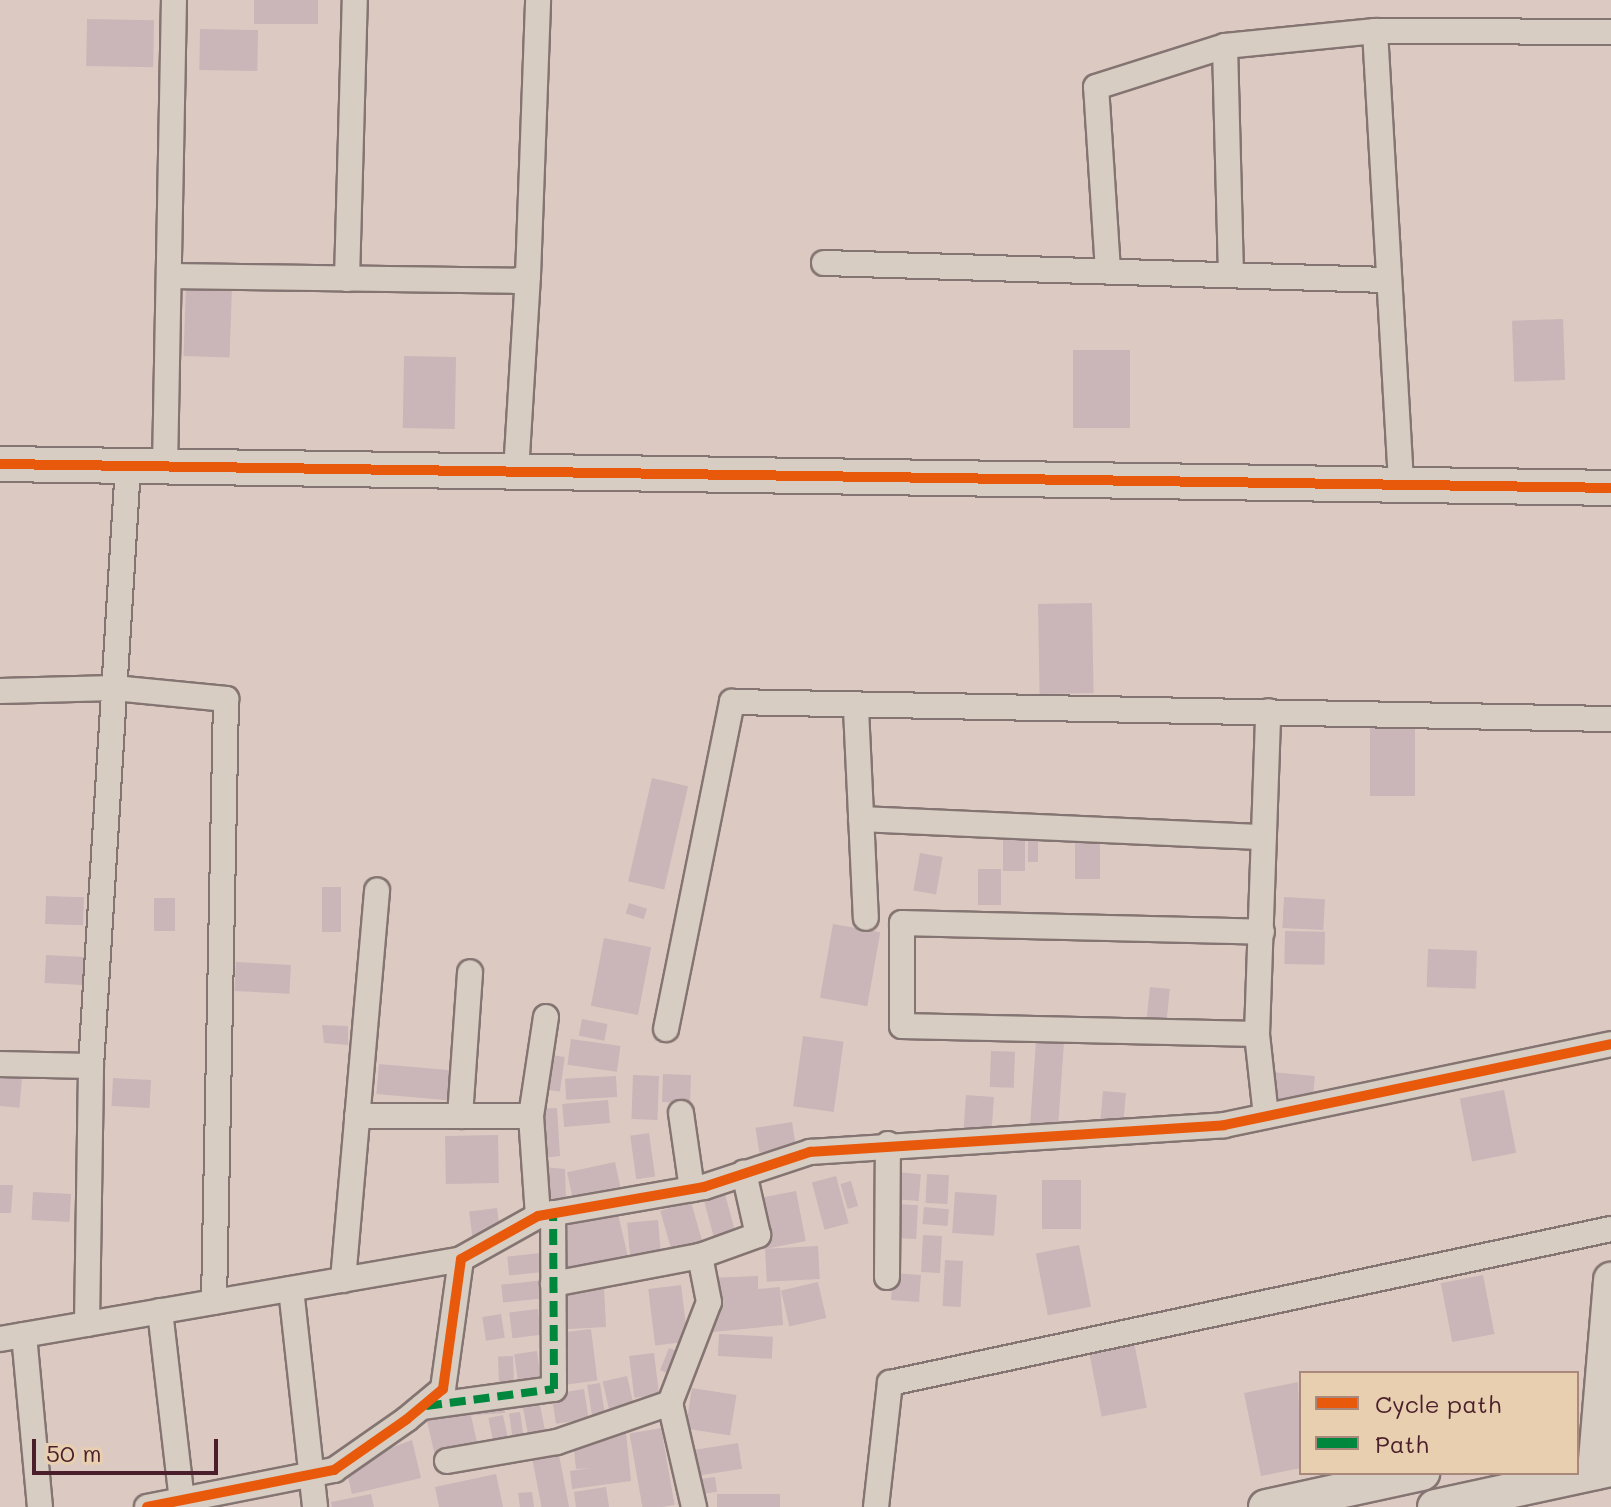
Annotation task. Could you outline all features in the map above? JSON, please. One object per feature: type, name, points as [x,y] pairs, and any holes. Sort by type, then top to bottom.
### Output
[{"type":"street","points":[[165,467],[174,0]]},
{"type":"street","points":[[347,279],[355,0]]},
{"type":"street","points":[[516,472],[528,276],[538,0]]},
{"type":"street","points":[[1375,31],[1401,485]]},
{"type":"street","points":[[1108,271],[1096,87],[1225,46],[1375,31],[1611,32]]},
{"type":"street","points":[[1225,46],[1231,275]]},
{"type":"street","points":[[824,263],[1388,280]]},
{"type":"street","points":[[169,276],[347,279],[528,276]]},
{"type":"street","points":[[0,464],[1611,488]]},
{"type":"street","points":[[87,1324],[91,1066],[128,466]]},
{"type":"street","points":[[0,691],[114,688],[226,699],[214,1302]]},
{"type":"street","points":[[666,1029],[732,702],[856,709],[1268,711],[1611,719]]},
{"type":"street","points":[[856,709],[866,918]]},
{"type":"street","points":[[1266,1116],[1257,1034],[1268,711]]},
{"type":"street","points":[[861,819],[1264,837]]},
{"type":"street","points":[[343,1280],[377,890]]},
{"type":"street","points":[[1257,1034],[902,1026],[902,923],[1262,932]]},
{"type":"street","points":[[460,1116],[470,972]]},
{"type":"street","points":[[422,1407],[554,1389],[553,1284],[531,1116],[546,1017]]},
{"type":"street","points":[[40,1507],[12,1337],[461,1259],[546,1214],[692,1189],[810,1152],[888,1144],[1063,1137],[1266,1116],[1611,1044]]},
{"type":"street","points":[[0,1064],[91,1066]]},
{"type":"street","points":[[681,1113],[692,1189]]},
{"type":"street","points":[[357,1116],[531,1116]]},
{"type":"street","points":[[887,1277],[888,1144]]},
{"type":"street","points":[[553,1284],[700,1256],[758,1235],[744,1173]]},
{"type":"street","points":[[876,1507],[890,1383],[1611,1229]]},
{"type":"street","points":[[694,1507],[670,1403],[709,1302],[700,1256]]},
{"type":"street","points":[[160,1311],[161,1505],[334,1470],[422,1407],[443,1389],[461,1259]]},
{"type":"street","points":[[1435,1507],[1603,1471],[1595,1435],[1611,1280]]},
{"type":"street","points":[[291,1289],[315,1507]]},
{"type":"street","points":[[447,1461],[557,1442],[670,1403]]},
{"type":"street","points":[[1266,1507],[1413,1475]]},
{"type":"building","points":[[254,0],[318,0],[318,24],[254,24]]},
{"type":"building","points":[[87,19],[154,20],[153,67],[86,66]]},
{"type":"building","points":[[200,29],[258,30],[257,71],[199,70]]},
{"type":"building","points":[[186,286],[232,288],[230,358],[184,356]]},
{"type":"building","points":[[1563,319],[1565,380],[1514,382],[1512,321]]},
{"type":"building","points":[[1073,350],[1130,350],[1130,428],[1073,428]]},
{"type":"building","points":[[404,356],[456,357],[455,429],[403,428]]},
{"type":"building","points":[[1092,603],[1094,693],[1040,694],[1038,604]]},
{"type":"building","points":[[1370,727],[1415,727],[1415,796],[1370,796]]},
{"type":"building","points":[[652,778],[688,786],[664,890],[628,881]]},
{"type":"building","points":[[1003,831],[1025,831],[1025,871],[1003,871]]},
{"type":"building","points":[[1075,838],[1100,838],[1100,879],[1075,879]]},
{"type":"building","points":[[1028,841],[1038,841],[1038,862],[1028,862]]},
{"type":"building","points":[[920,853],[943,857],[936,894],[913,890]]},
{"type":"building","points":[[978,869],[1001,869],[1001,905],[978,905]]},
{"type":"building","points":[[322,887],[341,887],[341,932],[322,932]]},
{"type":"building","points":[[46,896],[84,897],[83,925],[45,924]]},
{"type":"building","points":[[1284,897],[1325,899],[1323,930],[1282,928]]},
{"type":"building","points":[[154,898],[175,898],[175,931],[154,931]]},
{"type":"building","points":[[629,903],[647,909],[644,919],[626,913]]},
{"type":"building","points":[[833,924],[880,932],[867,1006],[820,998]]},
{"type":"building","points":[[1285,931],[1325,932],[1324,965],[1284,964]]},
{"type":"building","points":[[604,938],[651,947],[638,1015],[591,1006]]},
{"type":"building","points":[[1428,949],[1477,951],[1476,989],[1427,987]]},
{"type":"building","points":[[46,955],[84,957],[82,985],[45,983]]},
{"type":"building","points":[[236,962],[291,965],[289,994],[234,991]]},
{"type":"building","points":[[1150,987],[1170,989],[1166,1025],[1146,1023]]},
{"type":"building","points":[[582,1019],[608,1024],[604,1041],[579,1036]]},
{"type":"building","points":[[322,1025],[348,1026],[348,1045],[324,1043]]},
{"type":"building","points":[[803,1036],[844,1042],[834,1112],[793,1106]]},
{"type":"building","points":[[571,1039],[621,1046],[617,1072],[567,1065]]},
{"type":"building","points":[[1036,1041],[1064,1043],[1058,1131],[1030,1129]]},
{"type":"building","points":[[991,1051],[1015,1052],[1014,1088],[990,1087]]},
{"type":"building","points":[[544,1054],[565,1057],[560,1092],[539,1089]]},
{"type":"building","points":[[379,1064],[451,1070],[448,1100],[376,1094]]},
{"type":"building","points":[[1269,1072],[1315,1076],[1312,1105],[1266,1101]]},
{"type":"building","points":[[663,1074],[691,1075],[690,1103],[662,1102]]},
{"type":"building","points":[[633,1075],[659,1076],[657,1120],[631,1119]]},
{"type":"building","points":[[616,1076],[617,1097],[566,1100],[565,1079]]},
{"type":"building","points":[[0,1077],[22,1079],[19,1108],[0,1106]]},
{"type":"building","points":[[113,1078],[151,1080],[149,1108],[112,1106]]},
{"type":"building","points":[[1504,1090],[1516,1153],[1472,1161],[1460,1099]]},
{"type":"building","points":[[1103,1091],[1126,1093],[1123,1132],[1100,1130]]},
{"type":"building","points":[[966,1095],[994,1097],[991,1134],[963,1132]]},
{"type":"building","points":[[608,1100],[610,1123],[564,1127],[562,1104]]},
{"type":"building","points":[[557,1108],[560,1156],[536,1159],[537,1109]]},
{"type":"building","points":[[792,1122],[796,1147],[759,1152],[755,1128]]},
{"type":"building","points":[[649,1133],[655,1177],[636,1179],[630,1136]]},
{"type":"building","points":[[498,1135],[499,1183],[446,1184],[445,1136]]},
{"type":"building","points":[[615,1162],[620,1186],[572,1197],[567,1172]]},
{"type":"building","points":[[535,1166],[565,1169],[566,1200],[540,1202]]},
{"type":"building","points":[[896,1172],[921,1174],[919,1201],[894,1199]]},
{"type":"building","points":[[927,1174],[949,1175],[947,1204],[925,1203]]},
{"type":"building","points":[[836,1176],[849,1223],[825,1230],[812,1182]]},
{"type":"building","points":[[1042,1180],[1081,1180],[1081,1229],[1042,1229]]},
{"type":"building","points":[[851,1181],[858,1206],[848,1209],[840,1184]]},
{"type":"building","points":[[0,1185],[13,1185],[11,1213],[0,1213]]},
{"type":"building","points":[[796,1191],[806,1241],[763,1249],[753,1199]]},
{"type":"building","points":[[33,1192],[71,1194],[69,1222],[32,1220]]},
{"type":"building","points":[[955,1192],[997,1195],[994,1236],[952,1233]]},
{"type":"building","points":[[725,1194],[735,1232],[714,1237],[704,1200]]},
{"type":"building","points":[[691,1202],[703,1245],[673,1254],[660,1211]]},
{"type":"building","points":[[896,1204],[918,1205],[916,1239],[894,1238]]},
{"type":"building","points":[[924,1207],[949,1209],[947,1226],[923,1224]]},
{"type":"building","points":[[497,1208],[500,1233],[472,1236],[469,1211]]},
{"type":"building","points":[[618,1214],[628,1257],[567,1271],[558,1228]]},
{"type":"building","points":[[658,1220],[661,1252],[630,1255],[627,1223]]},
{"type":"building","points":[[923,1235],[942,1236],[940,1273],[921,1272]]},
{"type":"building","points":[[1079,1245],[1091,1307],[1048,1315],[1036,1253]]},
{"type":"building","points":[[818,1246],[820,1279],[767,1282],[765,1249]]},
{"type":"building","points":[[550,1252],[552,1271],[509,1275],[507,1256]]},
{"type":"building","points":[[945,1260],[963,1261],[961,1307],[943,1306]]},
{"type":"building","points":[[893,1273],[921,1275],[919,1302],[891,1300]]},
{"type":"building","points":[[1483,1275],[1494,1334],[1452,1342],[1441,1283]]},
{"type":"building","points":[[758,1276],[758,1289],[780,1287],[783,1325],[713,1332],[710,1278]]},
{"type":"building","points":[[545,1280],[547,1298],[503,1303],[501,1285]]},
{"type":"building","points":[[818,1282],[826,1318],[789,1327],[781,1291]]},
{"type":"building","points":[[681,1285],[688,1342],[655,1346],[648,1289]]},
{"type":"building","points":[[604,1288],[606,1327],[559,1329],[557,1290]]},
{"type":"building","points":[[538,1309],[541,1335],[512,1338],[509,1313]]},
{"type":"building","points":[[501,1314],[505,1338],[486,1341],[482,1317]]},
{"type":"building","points":[[591,1329],[597,1381],[565,1385],[558,1333]]},
{"type":"building","points":[[719,1334],[773,1337],[772,1359],[718,1356]]},
{"type":"building","points":[[1134,1342],[1147,1408],[1102,1417],[1089,1351]]},
{"type":"building","points":[[669,1348],[684,1354],[675,1376],[660,1370]]},
{"type":"building","points":[[537,1351],[541,1379],[518,1382],[514,1354]]},
{"type":"building","points":[[654,1353],[659,1395],[634,1398],[629,1356]]},
{"type":"building","points":[[513,1356],[514,1387],[499,1388],[498,1357]]},
{"type":"building","points":[[627,1376],[635,1410],[611,1416],[603,1382]]},
{"type":"building","points":[[1298,1382],[1299,1468],[1261,1476],[1244,1393]]},
{"type":"building","points":[[600,1383],[607,1426],[594,1428],[587,1385]]},
{"type":"building","points":[[692,1388],[736,1395],[730,1436],[686,1428]]},
{"type":"building","points":[[584,1389],[589,1419],[556,1424],[551,1394]]},
{"type":"building","points":[[546,1392],[547,1404],[540,1405],[547,1441],[530,1444],[523,1408],[509,1410],[507,1397]]},
{"type":"building","points":[[504,1398],[505,1413],[471,1415],[470,1400]]},
{"type":"building","points":[[468,1403],[479,1452],[436,1462],[425,1413]]},
{"type":"building","points":[[520,1412],[525,1446],[514,1447],[509,1414]]},
{"type":"building","points":[[503,1415],[510,1448],[495,1451],[488,1418]]},
{"type":"building","points":[[661,1428],[675,1505],[642,1507],[629,1434]]},
{"type":"building","points":[[626,1433],[631,1481],[572,1489],[570,1471],[591,1468],[576,1469],[573,1440]]},
{"type":"building","points":[[412,1440],[421,1478],[352,1494],[345,1465]]},
{"type":"building","points":[[738,1443],[742,1469],[690,1477],[686,1451]]},
{"type":"building","points":[[559,1455],[569,1507],[542,1507],[532,1460]]},
{"type":"building","points":[[496,1474],[503,1507],[439,1507],[435,1487]]},
{"type":"building","points":[[715,1477],[717,1492],[695,1495],[693,1480]]},
{"type":"building","points":[[606,1487],[609,1507],[576,1507],[574,1492]]},
{"type":"building","points":[[532,1492],[534,1507],[520,1507],[518,1493]]},
{"type":"building","points":[[371,1494],[374,1507],[332,1507],[331,1502]]},
{"type":"building","points":[[717,1494],[780,1494],[780,1507],[717,1507]]},
{"type":"marked path","points":[[426,1406],[554,1389],[553,1213]]},
{"type":"cycle path","points":[[0,464],[1611,488]]},
{"type":"cycle path","points":[[147,1507],[334,1470],[407,1419],[443,1389],[461,1259],[538,1216],[704,1187],[810,1152],[1224,1125],[1611,1044]]}]
